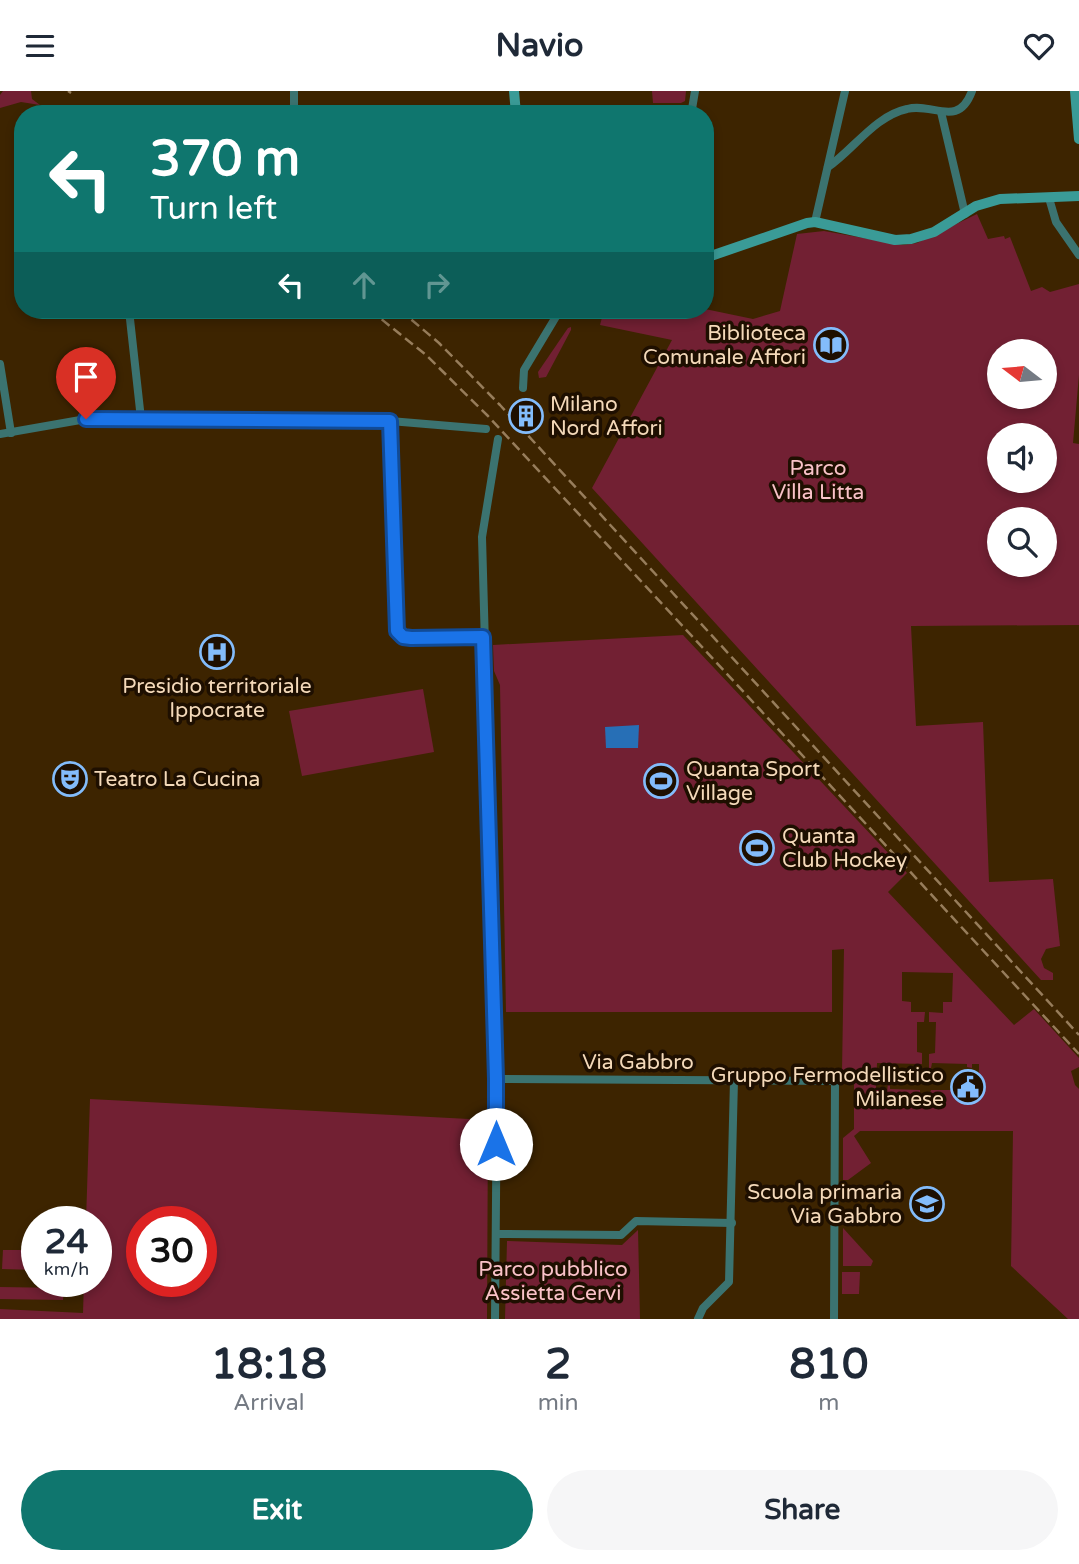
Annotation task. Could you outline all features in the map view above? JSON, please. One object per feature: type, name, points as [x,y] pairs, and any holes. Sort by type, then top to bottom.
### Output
[{"type":"street","points":[[815,222],[845,91]]},
{"type":"street","points":[[828,167],[878,123],[899,111],[918,107],[941,112],[960,109],[968,101],[972,91]]},
{"type":"street","points":[[1074,91],[1079,139]]},
{"type":"street","points":[[941,112],[965,214]]},
{"type":"street","points":[[714,255],[815,222],[900,240],[934,232],[982,203],[1000,199],[1079,196]]},
{"type":"street","points":[[1049,198],[1056,222],[1079,255]]},
{"type":"street","points":[[130,319],[141,419]]},
{"type":"street","points":[[523,388],[524,369],[555,319]]},
{"type":"street","points":[[553,323],[557,319]]},
{"type":"street","points":[[0,364],[11,433]]},
{"type":"street","points":[[0,434],[86,419],[390,421],[486,429]]},
{"type":"street","points":[[390,421],[397,631],[403,637],[411,638],[483,637]]},
{"type":"street","points":[[495,1319],[496,1079],[482,537],[498,439]]},
{"type":"street","name":"Via Gabbro","points":[[496,1079],[835,1081],[834,1319]]},
{"type":"street","points":[[698,1319],[703,1308],[729,1282],[734,1080]]},
{"type":"street","points":[[496,1234],[621,1235],[636,1221],[732,1223]]},
{"type":"green space","points":[[3,91],[31,91],[32,99],[40,105],[21,102],[0,108],[0,95]]},
{"type":"green space","points":[[652,91],[686,91],[685,101],[653,103]]},
{"type":"green space","name":"Parco Villa Litta","points":[[977,214],[988,239],[1010,237],[1031,291],[1042,287],[1050,292],[1079,284],[1079,375],[1073,443],[1079,444],[1079,625],[911,626],[916,726],[983,722],[989,882],[1053,879],[1060,946],[1046,949],[1041,959],[1044,968],[1053,973],[1053,980],[1041,980],[592,488],[672,340],[600,325],[602,319],[714,319],[714,311],[753,319],[780,311],[797,234],[824,231],[903,245],[917,243]]},
{"type":"green space","points":[[571,327],[546,377],[539,378],[538,372]]},
{"type":"green space","name":"Quanta Sport Village","points":[[683,635],[907,873],[888,892],[1014,1025],[1034,1009],[1079,1058],[1079,1067],[1071,1071],[1079,1089],[1079,1319],[1068,1319],[1011,1266],[1013,1131],[860,1131],[854,1136],[871,1163],[848,1180],[843,1180],[843,1138],[854,1129],[854,1073],[842,1072],[844,949],[832,950],[832,1012],[506,1012],[500,685],[494,671],[493,645]],"holes":[[[902,972],[953,973],[952,1002],[943,1002],[943,1013],[929,1012],[929,1022],[936,1022],[935,1053],[929,1054],[929,1068],[932,1063],[967,1064],[967,1067],[972,1068],[972,1064],[979,1064],[979,1074],[974,1075],[974,1080],[979,1080],[979,1091],[964,1094],[962,1083],[962,1090],[931,1090],[930,1093],[920,1093],[920,1090],[890,1089],[888,1082],[887,1093],[882,1093],[882,1088],[876,1088],[877,1063],[922,1064],[922,1053],[917,1052],[917,1022],[924,1022],[925,1012],[911,1012],[911,1002],[902,1001]]]},
{"type":"green space","points":[[423,689],[434,752],[302,776],[289,711]]},
{"type":"green space","points":[[90,1099],[488,1120],[487,1319],[0,1319],[0,1309],[83,1313],[84,1297],[112,1297],[112,1206],[86,1206]]},
{"type":"green space","points":[[843,1228],[873,1261],[871,1266],[843,1266]]},
{"type":"green space","name":"Parco pubblico Assietta Cervi","points":[[638,1230],[640,1319],[505,1319],[507,1241],[622,1245]]},
{"type":"green space","points":[[3,1250],[21,1250],[21,1270],[2,1269]]},
{"type":"green space","points":[[842,1272],[860,1272],[859,1294],[842,1294]]},
{"type":"green space","points":[[0,1287],[21,1287],[21,1297],[63,1297],[63,1300],[0,1299]]},
{"type":"water","name":"Quanta Sport Village","points":[[639,725],[638,748],[606,748],[605,727]]},
{"type":"railway","points":[[381,319],[426,355],[488,416],[1079,1054]]},
{"type":"railway","points":[[411,319],[439,343],[500,405],[1079,1035]]},
{"type":"place","name":"Biblioteca Comunale Affori","points":[[831,345]]},
{"type":"place","name":"Milano Nord Affori","points":[[526,416]]},
{"type":"place","name":"Presidio territoriale Ippocrate","points":[[217,652]]},
{"type":"place","name":"Teatro La Cucina","points":[[70,779]]},
{"type":"place","name":"Quanta Sport Village","points":[[661,781]]},
{"type":"place","name":"Quanta Club Hockey","points":[[757,848]]},
{"type":"place","name":"Gruppo Fermodellistico Milanese","points":[[968,1087]]},
{"type":"place","name":"Scuola primaria Via Gabbro","points":[[927,1204]]},
{"type":"route","points":[[86,419],[390,421],[397,631],[403,637],[411,638],[483,637],[496,1144]]}]
